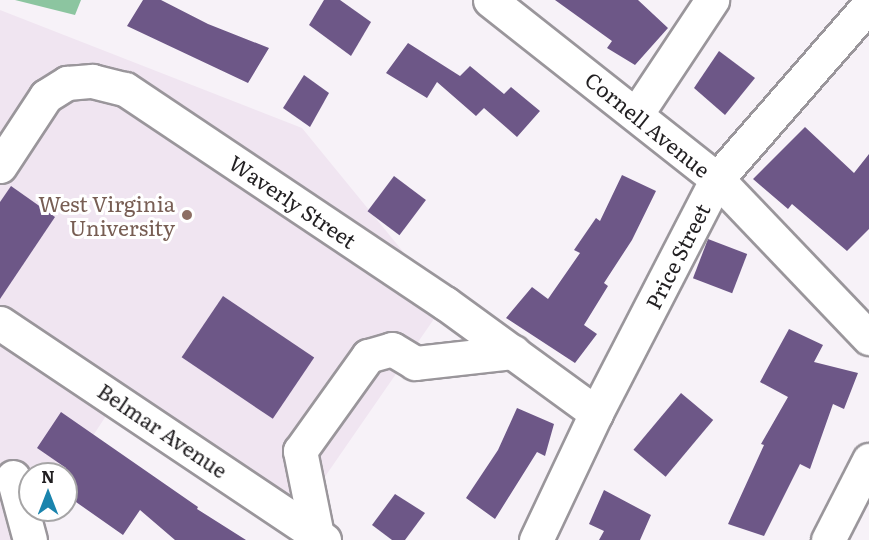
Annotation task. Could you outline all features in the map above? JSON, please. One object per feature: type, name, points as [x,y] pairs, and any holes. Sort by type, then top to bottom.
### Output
[{"type":"street","name":"Cornell Avenue","points":[[490,0],[528,11],[637,114],[717,179],[869,338]]},
{"type":"street","points":[[637,114],[712,0]]},
{"type":"street","name":"Price Street","points":[[536,540],[596,413],[717,179],[869,5]]},
{"type":"street","name":"Waverly Street","points":[[0,166],[46,96],[67,83],[92,81],[124,89],[445,303],[596,413]]},
{"type":"street","name":"Belmar Avenue","points":[[0,323],[321,537]]},
{"type":"street","points":[[321,537],[300,451],[368,356],[392,349],[415,363],[513,352]]},
{"type":"street","points":[[828,540],[869,460]]},
{"type":"street","points":[[13,477],[30,540]]},
{"type":"shaded area","name":"West Virginia University","points":[[0,10],[302,128],[445,303],[295,520],[117,399],[76,462],[18,462],[18,522],[37,522],[26,540],[0,540]]},
{"type":"green space","points":[[15,0],[81,0],[75,15]]},
{"type":"building","points":[[143,0],[161,0],[208,24],[269,48],[248,83],[127,26]]},
{"type":"building","points":[[324,0],[340,0],[371,22],[351,56],[309,25]]},
{"type":"building","points":[[555,0],[638,0],[668,28],[635,65],[607,48],[612,41]]},
{"type":"building","points":[[408,43],[460,76],[470,66],[504,94],[511,87],[540,111],[517,137],[484,108],[476,116],[437,82],[427,98],[386,73]]},
{"type":"building","points":[[719,51],[755,78],[725,115],[694,88]]},
{"type":"building","points":[[304,75],[329,93],[310,127],[283,108]]},
{"type":"building","points":[[805,127],[854,173],[869,154],[869,229],[847,251],[792,204],[788,209],[753,179]]},
{"type":"building","points":[[622,175],[656,191],[632,240],[604,283],[608,286],[584,325],[597,334],[575,363],[506,318],[532,287],[548,299],[580,253],[574,250],[596,218],[600,221]]},
{"type":"building","points":[[394,176],[426,200],[399,235],[368,211]]},
{"type":"building","points":[[11,186],[55,217],[0,299],[0,202]]},
{"type":"building","points":[[708,239],[747,254],[732,293],[693,278]]},
{"type":"building","points":[[223,296],[314,358],[273,419],[182,357]]},
{"type":"building","points":[[789,329],[823,345],[814,362],[858,373],[844,409],[833,404],[810,469],[800,464],[764,536],[728,524],[764,445],[761,444],[788,397],[760,382]]},
{"type":"building","points":[[681,393],[713,420],[666,477],[633,450]]},
{"type":"building","points":[[517,408],[554,424],[545,456],[537,452],[495,519],[466,498],[498,450]]},
{"type":"building","points":[[61,412],[198,507],[197,509],[246,540],[175,540],[140,510],[123,535],[78,503],[78,462],[57,462],[37,448]]},
{"type":"building","points":[[604,490],[651,515],[640,540],[599,540],[604,531],[589,524]]},
{"type":"building","points":[[395,494],[425,513],[405,540],[392,540],[372,525]]},
{"type":"place","name":"West Virginia University","points":[[187,215]]}]
